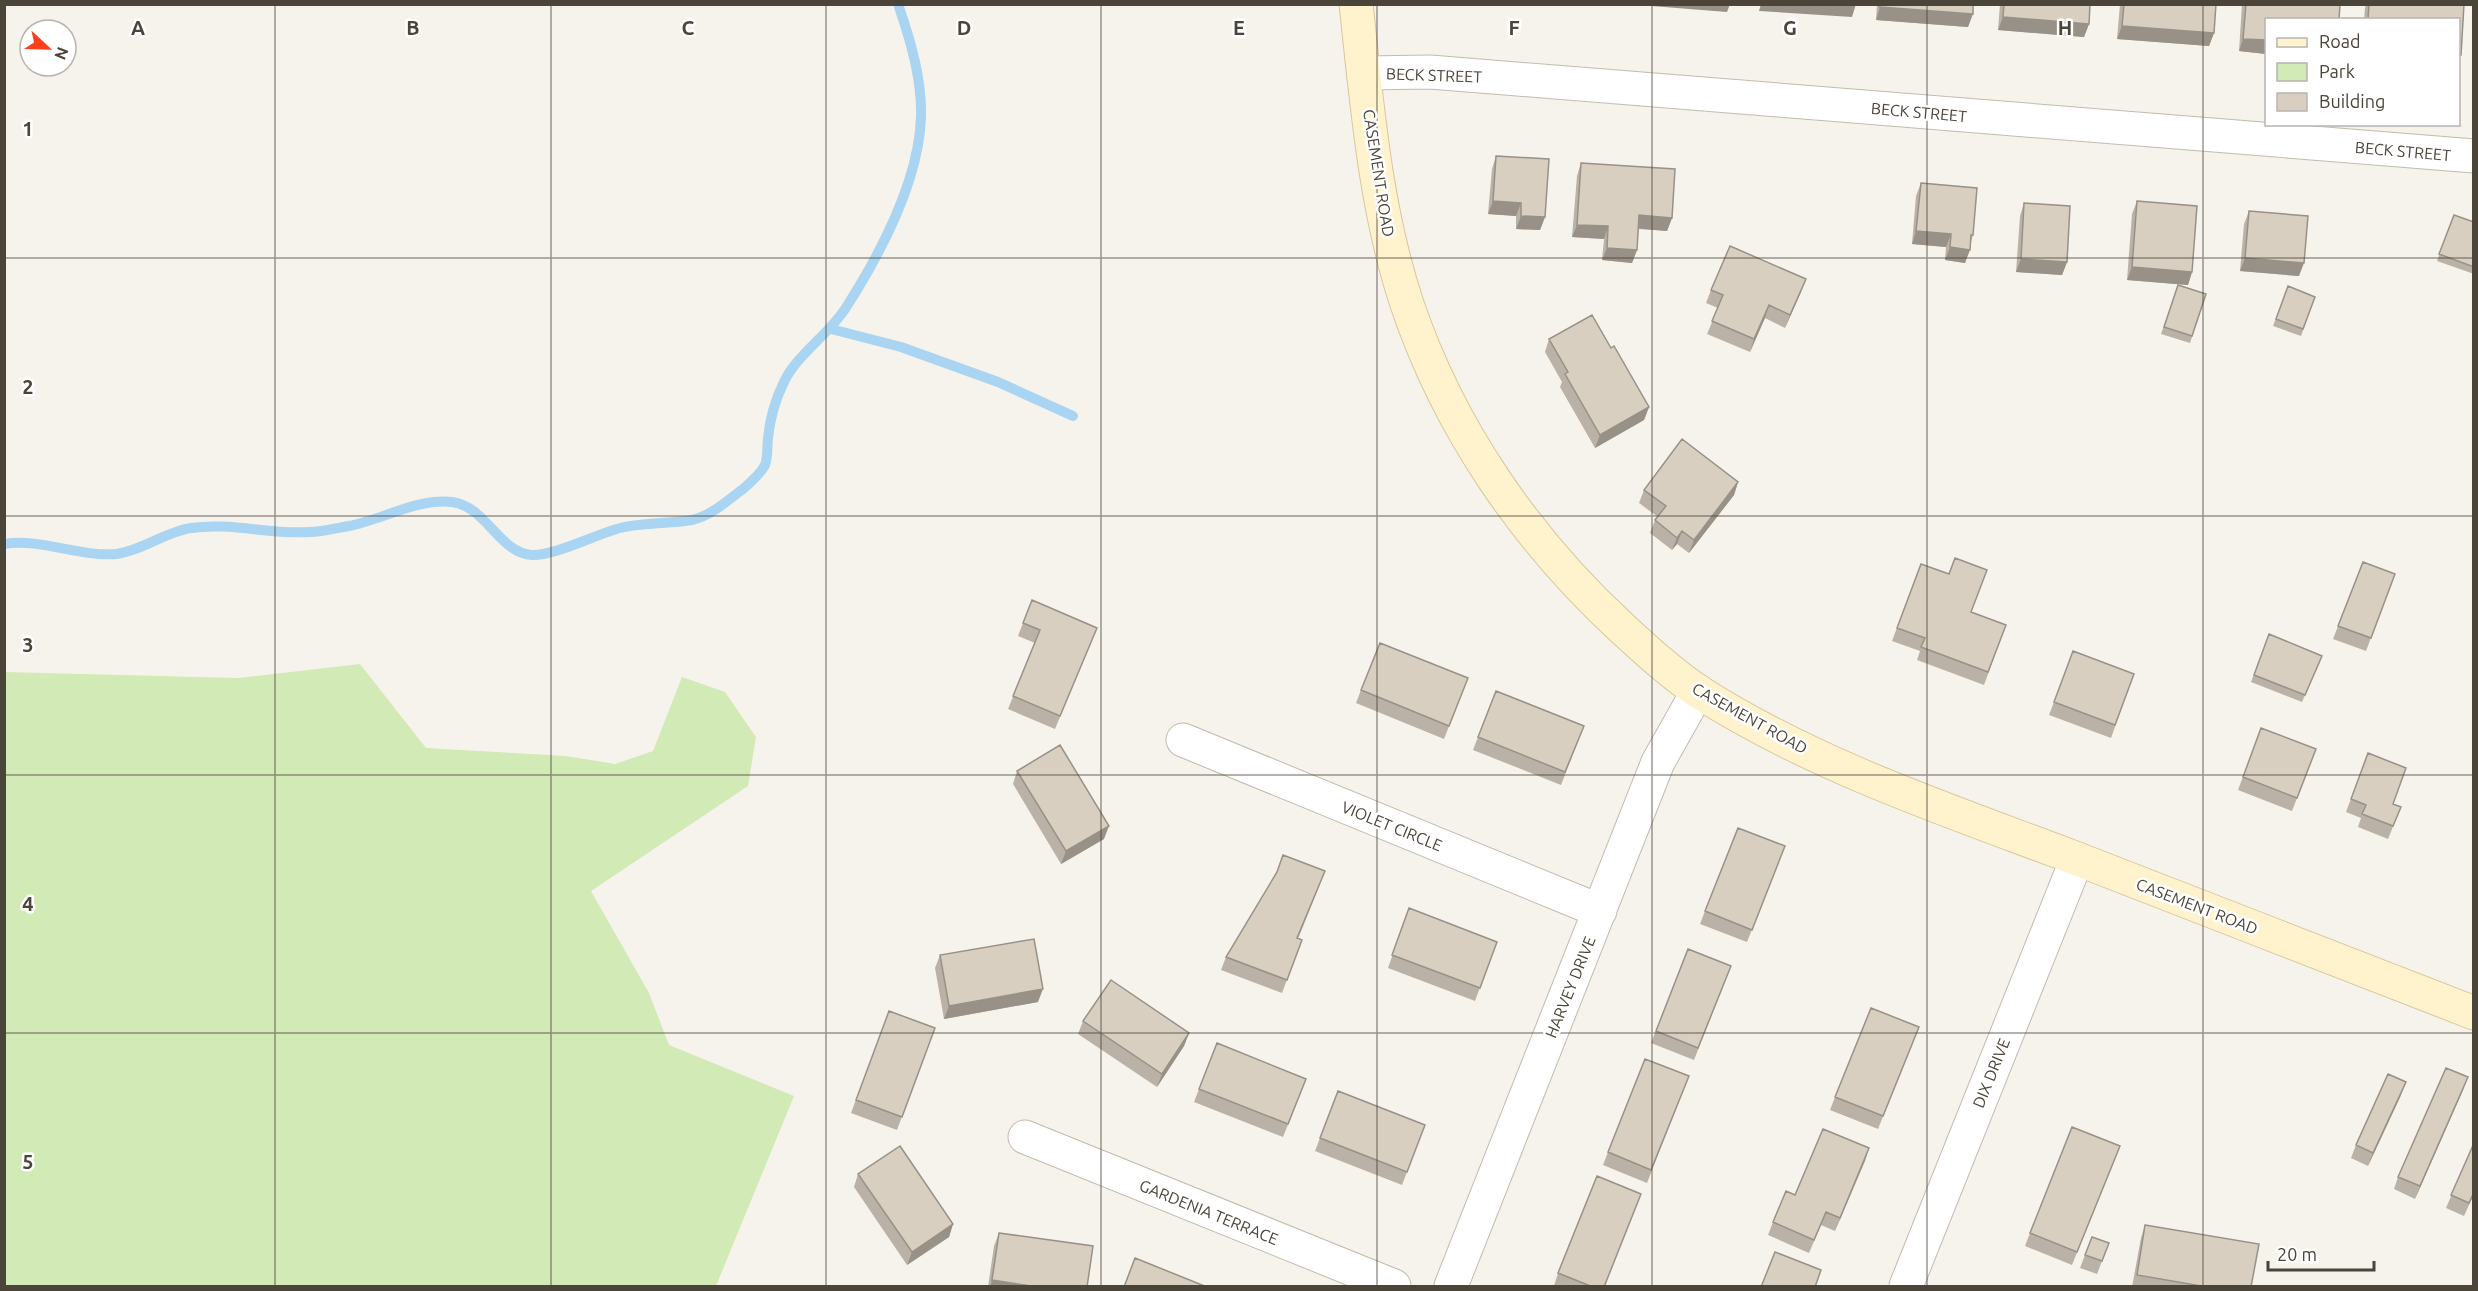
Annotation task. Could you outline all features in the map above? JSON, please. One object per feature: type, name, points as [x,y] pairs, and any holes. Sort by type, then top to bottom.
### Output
[{"type":"street","name":"CASEMENT ROAD","points":[[1356,4],[1382,210],[1407,304],[1472,448],[1552,557],[1641,645],[1698,691],[1775,735],[1910,796],[2474,1013]]},
{"type":"street","name":"BECK STREET","points":[[1364,73],[1441,73],[2474,156]]},
{"type":"street","name":"HARVEY DRIVE","points":[[1451,1287],[1658,762],[1698,691]]},
{"type":"street","name":"VIOLET CIRCLE","points":[[1183,740],[1600,911]]},
{"type":"street","name":"DIX DRIVE","points":[[1906,1287],[2077,859]]},
{"type":"street","name":"GARDENIA TERRACE","points":[[1025,1137],[1394,1287]]},
{"type":"green space","points":[[360,664],[426,748],[566,756],[615,764],[653,751],[682,677],[725,692],[756,737],[748,786],[591,891],[649,993],[669,1045],[794,1096],[716,1286],[5,1286],[5,672],[238,678]]},
{"type":"building","points":[[1880,4],[1973,4],[1973,14],[1880,7]]},
{"type":"building","points":[[2004,4],[2090,4],[2089,24],[2003,17]]},
{"type":"building","points":[[2124,4],[2216,4],[2214,33],[2122,26]]},
{"type":"building","points":[[2246,4],[2340,4],[2339,18],[2265,18],[2265,40],[2243,39]]},
{"type":"building","points":[[2369,4],[2464,4],[2461,55],[2460,18],[2368,18]]},
{"type":"building","points":[[1496,156],[1549,159],[1545,217],[1521,216],[1521,203],[1493,201]]},
{"type":"building","points":[[1581,163],[1675,169],[1672,218],[1639,215],[1637,250],[1607,248],[1608,226],[1577,225]]},
{"type":"building","points":[[1921,183],[1977,188],[1970,250],[1950,247],[1951,234],[1916,231]]},
{"type":"building","points":[[2137,201],[2197,206],[2192,272],[2132,267]]},
{"type":"building","points":[[2024,203],[2070,206],[2067,262],[2021,259]]},
{"type":"building","points":[[2249,211],[2308,216],[2304,263],[2245,258]]},
{"type":"building","points":[[2454,215],[2474,222],[2474,267],[2439,254]]},
{"type":"building","points":[[1730,246],[1806,279],[1790,315],[1769,305],[1754,339],[1712,321],[1723,295],[1711,290]]},
{"type":"building","points":[[2178,285],[2206,294],[2192,336],[2164,327]]},
{"type":"building","points":[[2288,286],[2315,297],[2303,329],[2276,319]]},
{"type":"building","points":[[1592,315],[1611,348],[1614,346],[1649,407],[1600,435],[1565,374],[1568,372],[1549,339]]},
{"type":"building","points":[[1682,439],[1738,482],[1694,540],[1682,531],[1677,538],[1655,520],[1666,506],[1644,490]]},
{"type":"building","points":[[1955,558],[1987,570],[1971,612],[2006,625],[1988,672],[1921,647],[1925,638],[1897,628],[1921,564],[1949,574]]},
{"type":"building","points":[[2363,562],[2395,574],[2371,638],[2338,626]]},
{"type":"building","points":[[1032,600],[1097,628],[1060,716],[1013,696],[1040,630],[1023,623]]},
{"type":"building","points":[[2269,634],[2322,656],[2305,695],[2254,675]]},
{"type":"building","points":[[1380,643],[1468,678],[1449,726],[1361,690]]},
{"type":"building","points":[[2073,651],[2134,674],[2115,725],[2054,702]]},
{"type":"building","points":[[1496,691],[1584,726],[1565,772],[1478,737]]},
{"type":"building","points":[[2261,728],[2316,749],[2297,798],[2243,777]]},
{"type":"building","points":[[1060,745],[1109,826],[1066,851],[1017,771]]},
{"type":"building","points":[[2368,753],[2406,768],[2393,804],[2401,807],[2393,826],[2362,814],[2366,805],[2351,799]]},
{"type":"building","points":[[1738,828],[1785,846],[1752,930],[1705,911]]},
{"type":"building","points":[[1283,855],[1325,871],[1297,938],[1302,940],[1287,980],[1226,957],[1277,872]]},
{"type":"building","points":[[1409,908],[1497,942],[1480,988],[1392,955]]},
{"type":"building","points":[[1034,939],[1043,989],[949,1006],[940,955]]},
{"type":"building","points":[[1688,949],[1731,966],[1698,1048],[1656,1031]]},
{"type":"building","points":[[1111,980],[1189,1033],[1162,1074],[1083,1021]]},
{"type":"building","points":[[1871,1008],[1919,1027],[1883,1116],[1835,1097]]},
{"type":"building","points":[[889,1011],[935,1028],[902,1117],[856,1100]]},
{"type":"building","points":[[1217,1043],[1306,1079],[1288,1124],[1199,1089]]},
{"type":"building","points":[[1645,1059],[1689,1076],[1651,1170],[1608,1152]]},
{"type":"building","points":[[2446,1068],[2468,1077],[2420,1186],[2398,1177]]},
{"type":"building","points":[[2388,1074],[2406,1082],[2373,1153],[2356,1145]]},
{"type":"building","points":[[1338,1091],[1425,1125],[1407,1172],[1320,1138]]},
{"type":"building","points":[[2072,1127],[2120,1146],[2077,1252],[2030,1233]]},
{"type":"building","points":[[1823,1129],[1869,1148],[1840,1218],[1826,1212],[1814,1240],[1773,1222],[1786,1191],[1795,1195]]},
{"type":"building","points":[[2474,1143],[2474,1192],[2469,1203],[2451,1195]]},
{"type":"building","points":[[900,1146],[953,1224],[912,1252],[858,1174]]},
{"type":"building","points":[[1597,1176],[1641,1194],[1604,1287],[1593,1287],[1558,1273]]},
{"type":"building","points":[[2145,1225],[2259,1244],[2251,1287],[2207,1287],[2137,1275]]},
{"type":"building","points":[[999,1233],[1093,1246],[1087,1287],[1038,1287],[992,1280]]},
{"type":"building","points":[[2092,1237],[2109,1243],[2102,1261],[2085,1255]]},
{"type":"building","points":[[1775,1252],[1821,1270],[1815,1287],[1761,1287]]},
{"type":"building","points":[[1135,1258],[1207,1287],[1124,1287]]},
{"type":"waterway","points":[[4,544],[32,543],[88,553],[116,554],[191,528],[221,527],[281,532],[320,531],[361,523],[426,503],[452,502],[464,505],[474,512],[510,546],[532,555],[552,552],[620,528],[692,520],[713,511],[743,489],[765,465],[772,416],[784,382],[797,362],[832,326],[847,306],[896,216],[913,166],[919,141],[921,117],[920,89],[915,61],[899,7]]},
{"type":"waterway","points":[[831,329],[901,347],[998,382],[1073,416]]}]
